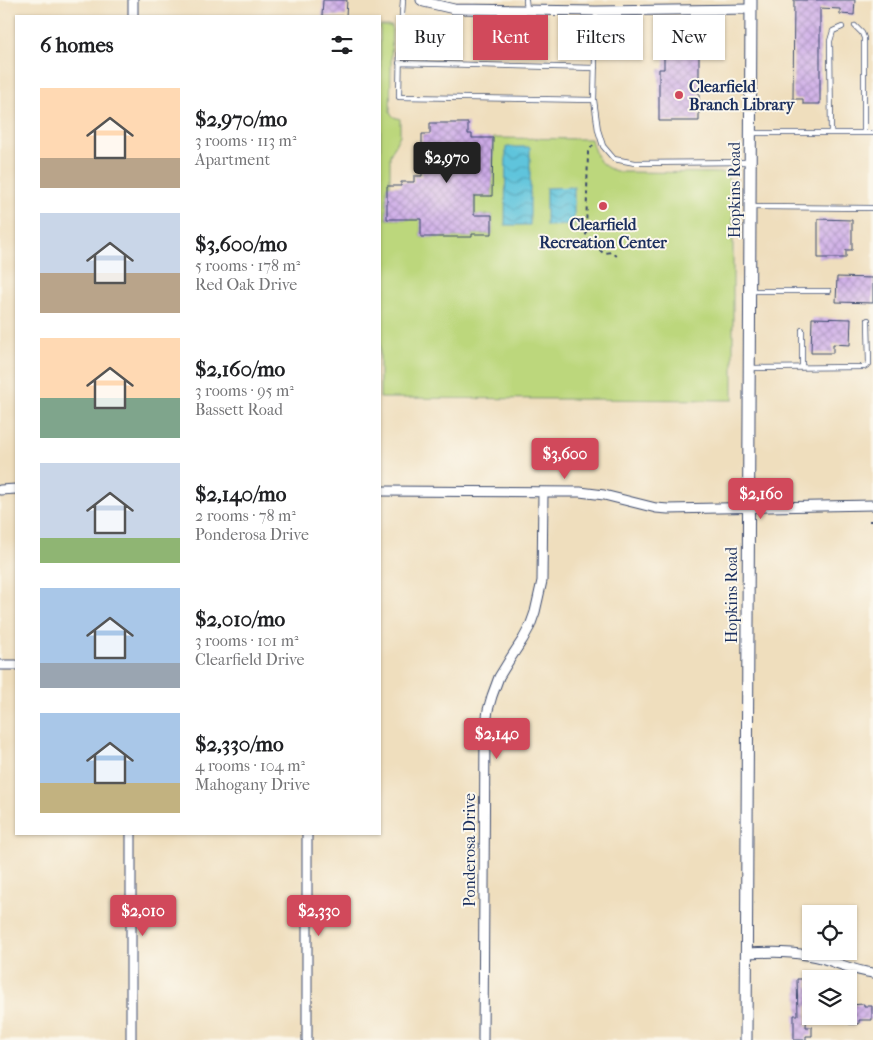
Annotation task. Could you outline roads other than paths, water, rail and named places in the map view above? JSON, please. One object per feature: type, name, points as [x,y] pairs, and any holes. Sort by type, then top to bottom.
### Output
[{"type":"street","points":[[133,0],[133,15]]},
{"type":"street","points":[[421,0],[454,9],[596,11],[751,5]]},
{"type":"street","name":"Hopkins Road","points":[[746,1040],[751,5]]},
{"type":"street","points":[[0,490],[15,489]]},
{"type":"street","points":[[381,491],[580,492],[604,495],[656,508],[668,509],[873,505]]},
{"type":"street","name":"Ponderosa Drive","points":[[483,1040],[485,731],[488,710],[500,676],[523,639],[535,612],[542,581],[543,492]]},
{"type":"street","points":[[0,665],[15,665]]},
{"type":"street","points":[[131,835],[131,1040]]},
{"type":"street","points":[[306,1040],[307,835]]},
{"type":"street","points":[[746,953],[792,953],[817,957],[873,973]]},
{"type":"lane","points":[[404,0],[400,43],[399,97],[594,100]]},
{"type":"lane","points":[[526,0],[527,10]]},
{"type":"lane","points":[[596,11],[594,100],[598,130],[603,146],[614,159],[635,163],[750,162]]},
{"type":"lane","points":[[855,26],[864,38],[864,133]]},
{"type":"lane","points":[[831,133],[830,41],[833,31],[842,27]]},
{"type":"lane","points":[[399,63],[595,68]]},
{"type":"lane","points":[[750,133],[873,133]]},
{"type":"lane","points":[[750,207],[873,208]]},
{"type":"lane","points":[[750,291],[829,291]]},
{"type":"lane","points":[[749,368],[864,367],[869,364],[868,320]]},
{"type":"lane","points":[[802,330],[802,368]]},
{"type":"water","points":[[506,147],[530,147],[530,225],[505,225]]},
{"type":"water","points":[[574,187],[574,225],[546,226],[546,188]]},
{"type":"place","name":"Clearfield Branch Library","points":[[679,95]]},
{"type":"place","name":"Clearfield Recreation Center","points":[[603,206]]}]
